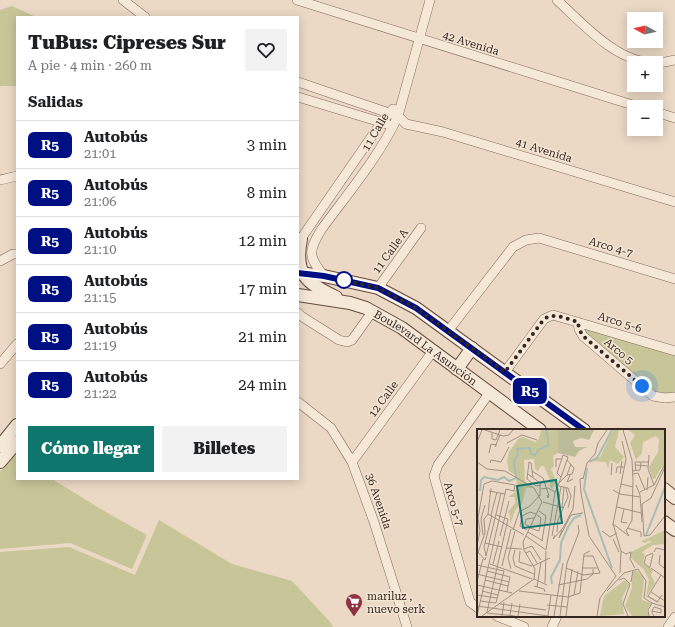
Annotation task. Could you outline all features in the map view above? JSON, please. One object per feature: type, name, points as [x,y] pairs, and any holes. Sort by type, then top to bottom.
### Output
[{"type":"main road","points":[[299,260],[300,273],[312,284],[350,303]]},
{"type":"main road","points":[[300,273],[324,276],[378,288],[416,308],[583,429]]},
{"type":"main road","name":"Boulevard La Asunción","points":[[299,295],[350,303],[366,308],[402,328],[539,429]]},
{"type":"main road","points":[[457,369],[472,348]]},
{"type":"main road","points":[[0,446],[16,426]]},
{"type":"main road","points":[[0,462],[16,443]]},
{"type":"main road","points":[[665,490],[675,498]]},
{"type":"main road","points":[[665,523],[675,530]]},
{"type":"street","points":[[123,0],[145,16]]},
{"type":"street","name":"42 Avenida","points":[[297,0],[627,104]]},
{"type":"street","points":[[419,39],[430,0]]},
{"type":"street","points":[[557,0],[608,46],[619,53],[644,62],[656,63],[675,60]]},
{"type":"street","name":"11 Calle","points":[[324,276],[312,259],[311,251],[314,243],[321,230],[379,151],[401,103],[419,39]]},
{"type":"street","name":"41 Avenida","points":[[299,82],[394,118],[406,124],[443,132],[675,202]]},
{"type":"street","points":[[299,97],[381,123]]},
{"type":"street","points":[[663,114],[675,118]]},
{"type":"street","name":"11 Calle","points":[[300,241],[381,123],[394,118]]},
{"type":"street","points":[[0,180],[16,176]]},
{"type":"street","name":"11 Calle A","points":[[378,288],[421,228]]},
{"type":"street","name":"Arco 4-7","points":[[448,331],[514,247],[526,240],[539,238],[675,278]]},
{"type":"street","points":[[0,261],[13,254],[16,254]]},
{"type":"street","points":[[299,314],[339,340],[347,342],[352,340],[372,312]]},
{"type":"street","name":"Arco 5-6","points":[[505,372],[544,319],[550,316],[559,316],[674,349]]},
{"type":"street","name":"Arco 5","points":[[578,322],[579,329],[583,336],[653,396],[665,398],[675,397]]},
{"type":"street","points":[[0,364],[16,345]]},
{"type":"street","name":"12 Calle","points":[[352,462],[433,351]]},
{"type":"street","name":"Arco 5-7","points":[[477,607],[470,602],[434,476],[438,464],[490,392]]},
{"type":"street","name":"36 Avenida","points":[[299,403],[331,428],[352,462],[374,522],[406,627]]},
{"type":"street","points":[[499,617],[524,627]]},
{"type":"street","points":[[552,627],[557,617]]},
{"type":"street","points":[[668,627],[675,618]]},
{"type":"shaded area","points":[[12,6],[34,16],[16,16],[16,86],[0,86],[0,10]]},
{"type":"shaded area","points":[[583,327],[675,353],[675,394],[655,393],[585,334]]},
{"type":"shaded area","points":[[16,452],[16,480],[54,480],[147,535],[132,569],[70,543],[0,549],[0,472]]},
{"type":"shaded area","points":[[159,520],[232,564],[292,581],[333,627],[0,627],[0,552],[69,547],[135,575]]},
{"type":"bus line","name":"R5","points":[[299,273],[324,276],[378,288],[416,308],[583,429]]},
{"type":"place","name":"mariluz , nuevo serk","points":[[354,617]]},
{"type":"route","points":[[344,280],[339,279],[378,288],[416,308],[505,372],[544,319],[550,316],[556,316],[578,322],[580,333],[583,336],[642,386]]}]
